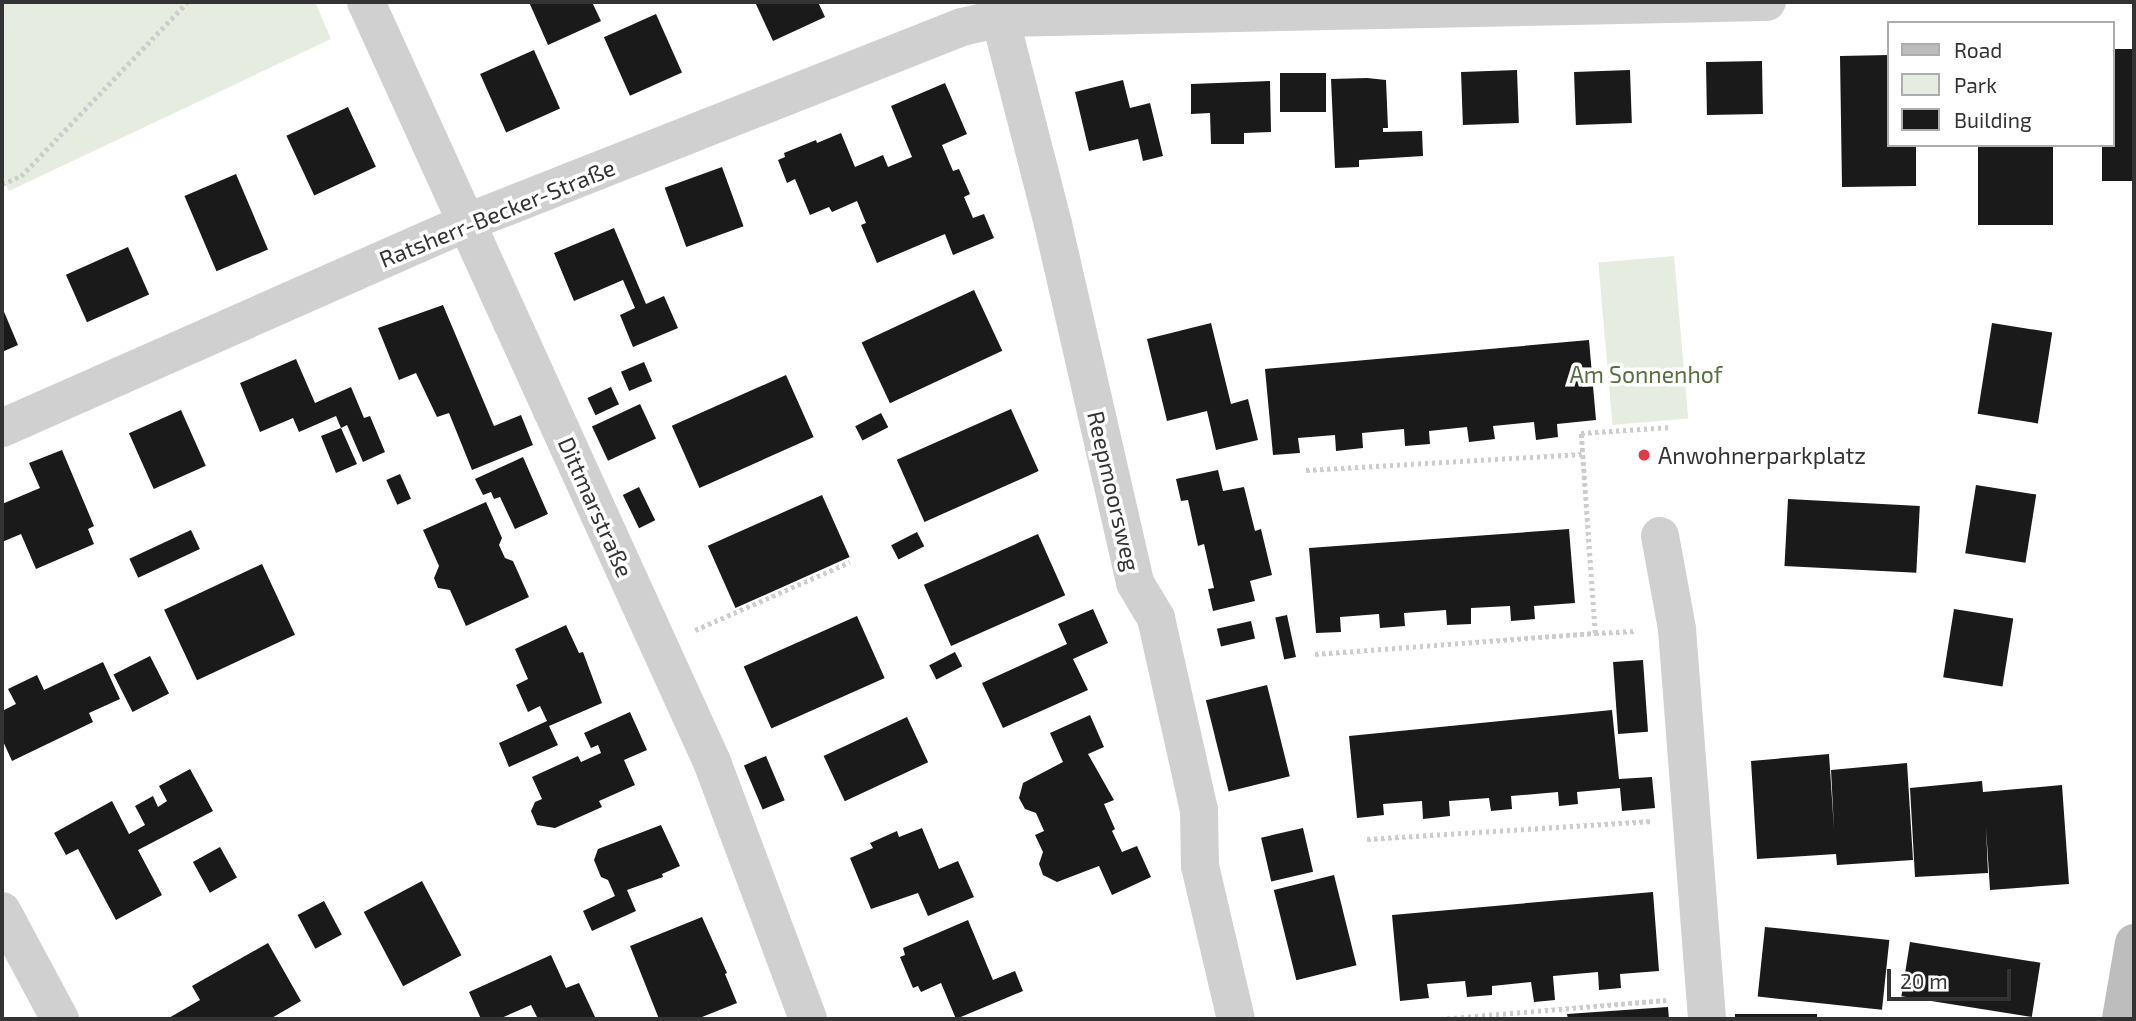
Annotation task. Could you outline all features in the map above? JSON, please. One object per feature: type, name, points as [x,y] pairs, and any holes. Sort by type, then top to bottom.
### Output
[{"type":"street","name":"Dittmarstraße","points":[[366,2],[712,762],[808,1019]]},
{"type":"street","name":"Ratsherr-Becker-Straße","points":[[2,428],[468,222],[962,27],[998,10],[1767,2]]},
{"type":"street","name":"Reepmoorsweg","points":[[998,10],[1054,224],[1135,583],[1156,618],[1199,810],[1200,866],[1236,1019]]},
{"type":"street","points":[[1660,536],[1677,628],[1706,1008]]},
{"type":"street","points":[[2,911],[60,1019]]},
{"type":"street","points":[[2127,998],[2134,943]]},
{"type":"path","points":[[2,184],[21,176],[187,2]]},
{"type":"path","points":[[1315,654],[1595,633],[1581,433],[1671,427]]},
{"type":"path","points":[[1306,470],[1582,454]]},
{"type":"path","points":[[659,646],[850,562]]},
{"type":"path","points":[[1367,839],[1691,819]]},
{"type":"path","points":[[1440,1019],[1706,1008]]},
{"type":"green space","points":[[2,2],[315,2],[331,39],[9,191],[2,175]]},
{"type":"green space","name":"Am Sonnenhof","points":[[1674,256],[1688,418],[1612,425],[1598,263]]},
{"type":"building","points":[[529,2],[592,2],[601,21],[548,45]]},
{"type":"building","points":[[755,2],[818,2],[825,17],[773,41]]},
{"type":"building","points":[[656,14],[682,72],[630,96],[604,37]]},
{"type":"building","points":[[2115,49],[2134,49],[2134,181],[2102,181],[2102,147],[2115,147]]},
{"type":"building","points":[[534,50],[560,108],[506,132],[480,74]]},
{"type":"building","points":[[1888,55],[1888,147],[1916,147],[1916,186],[1842,187],[1840,56]]},
{"type":"building","points":[[1762,61],[1763,114],[1707,115],[1706,62]]},
{"type":"building","points":[[1517,70],[1519,123],[1463,125],[1461,72]]},
{"type":"building","points":[[1630,70],[1632,123],[1576,125],[1574,72]]},
{"type":"building","points":[[1280,73],[1326,73],[1326,112],[1280,112]]},
{"type":"building","points":[[1331,79],[1386,80],[1388,128],[1383,128],[1383,132],[1422,131],[1423,156],[1359,160],[1359,167],[1335,168]]},
{"type":"building","points":[[1123,80],[1130,108],[1150,103],[1163,156],[1143,161],[1138,139],[1089,151],[1075,92]]},
{"type":"building","points":[[1270,81],[1271,132],[1244,133],[1244,144],[1211,144],[1210,113],[1191,114],[1191,84]]},
{"type":"building","points":[[945,83],[967,134],[942,145],[953,171],[959,169],[970,194],[964,197],[973,218],[984,214],[994,238],[953,255],[945,234],[877,263],[861,225],[866,223],[857,201],[832,212],[829,207],[810,215],[795,179],[787,183],[778,160],[785,157],[784,153],[841,133],[855,167],[883,155],[888,167],[912,157],[891,106]]},
{"type":"building","points":[[348,107],[376,167],[314,196],[286,136]]},
{"type":"building","points":[[1978,147],[2053,147],[2053,225],[1978,225]]},
{"type":"building","points":[[722,167],[744,226],[686,247],[665,188]]},
{"type":"building","points":[[236,174],[268,249],[216,271],[184,196]]},
{"type":"building","points":[[614,228],[646,304],[664,296],[678,328],[633,347],[620,315],[635,308],[623,280],[574,301],[554,253]]},
{"type":"building","points":[[128,247],[149,295],[87,322],[66,275]]},
{"type":"building","points":[[974,290],[1002,351],[890,403],[862,342]]},
{"type":"building","points":[[443,305],[494,426],[521,415],[533,445],[472,470],[449,413],[437,417],[416,373],[399,380],[378,328]]},
{"type":"building","points":[[2,307],[18,345],[2,352]]},
{"type":"building","points":[[1211,323],[1231,404],[1248,399],[1258,440],[1216,450],[1207,411],[1167,421],[1147,339]]},
{"type":"building","points":[[1992,323],[2052,333],[2038,423],[1978,414]]},
{"type":"building","points":[[1589,340],[1596,420],[1557,424],[1558,437],[1536,440],[1534,422],[1493,426],[1495,439],[1469,442],[1467,427],[1429,431],[1430,444],[1405,446],[1404,429],[1362,433],[1363,448],[1336,451],[1335,435],[1298,438],[1300,453],[1273,455],[1265,369]]},
{"type":"building","points":[[296,359],[315,403],[351,387],[364,418],[370,416],[385,452],[363,462],[347,425],[341,428],[336,416],[299,432],[293,418],[260,432],[240,383]]},
{"type":"building","points":[[644,362],[652,381],[629,391],[621,372]]},
{"type":"building","points":[[786,375],[814,437],[699,488],[672,426]]},
{"type":"building","points":[[611,387],[619,404],[595,415],[587,398]]},
{"type":"building","points":[[640,404],[656,438],[608,461],[592,426]]},
{"type":"building","points":[[1011,409],[1039,471],[924,522],[897,460]]},
{"type":"building","points":[[181,410],[206,466],[154,489],[129,433]]},
{"type":"building","points":[[881,413],[888,427],[862,440],[855,426]]},
{"type":"building","points":[[341,428],[357,464],[336,473],[321,436]]},
{"type":"building","points":[[62,450],[94,526],[88,529],[94,544],[36,569],[21,534],[2,542],[2,504],[40,488],[29,463]]},
{"type":"building","points":[[523,457],[548,514],[515,529],[500,497],[494,499],[491,492],[483,495],[475,479]]},
{"type":"building","points":[[1218,470],[1223,491],[1244,487],[1255,531],[1261,529],[1272,575],[1250,581],[1255,601],[1213,611],[1208,589],[1214,588],[1204,544],[1198,546],[1188,500],[1181,501],[1176,479]]},
{"type":"building","points":[[400,474],[411,499],[397,505],[386,480]]},
{"type":"building","points":[[1976,485],[2036,495],[2025,563],[1965,553]]},
{"type":"building","points":[[639,487],[655,520],[639,528],[623,495]]},
{"type":"building","points":[[822,495],[850,557],[735,608],[708,546]]},
{"type":"building","points":[[1788,499],[1920,506],[1916,573],[1784,566]]},
{"type":"building","points":[[486,502],[502,538],[499,545],[505,558],[513,561],[529,597],[466,626],[450,590],[438,588],[434,578],[439,566],[423,530]]},
{"type":"building","points":[[1569,529],[1575,603],[1534,606],[1535,619],[1511,621],[1510,606],[1471,608],[1471,624],[1447,625],[1446,610],[1404,613],[1405,626],[1380,628],[1379,614],[1340,617],[1341,632],[1316,633],[1309,548]]},
{"type":"building","points":[[191,530],[200,549],[138,578],[129,559]]},
{"type":"building","points":[[917,532],[924,546],[898,559],[891,545]]},
{"type":"building","points":[[1038,534],[1065,595],[951,646],[924,585]]},
{"type":"building","points":[[262,564],[295,635],[197,680],[164,610]]},
{"type":"building","points":[[1093,609],[1108,643],[1073,659],[1088,690],[1003,728],[982,683],[1067,644],[1058,624]]},
{"type":"building","points":[[1954,609],[2013,618],[2002,687],[1943,677]]},
{"type":"building","points":[[1287,615],[1296,657],[1284,660],[1275,617]]},
{"type":"building","points":[[857,616],[885,678],[771,729],[744,666]]},
{"type":"building","points":[[1251,621],[1255,639],[1221,646],[1217,629]]},
{"type":"building","points":[[566,625],[579,653],[583,652],[602,703],[549,726],[558,745],[509,767],[499,743],[547,721],[540,706],[528,712],[516,685],[528,679],[515,649]]},
{"type":"building","points":[[955,652],[962,666],[936,679],[929,665]]},
{"type":"building","points":[[150,656],[169,693],[133,712],[113,675]]},
{"type":"building","points":[[1643,660],[1648,732],[1618,734],[1613,662]]},
{"type":"building","points":[[103,662],[120,699],[89,713],[93,722],[12,761],[2,739],[2,711],[16,704],[8,689],[37,675],[44,690]]},
{"type":"building","points":[[1267,685],[1290,776],[1229,791],[1206,700]]},
{"type":"building","points":[[1612,710],[1619,779],[1652,777],[1655,808],[1622,811],[1620,788],[1577,792],[1578,804],[1559,806],[1558,792],[1511,796],[1512,809],[1491,811],[1489,798],[1449,801],[1450,816],[1423,819],[1422,801],[1383,804],[1384,815],[1357,818],[1349,736]]},
{"type":"building","points":[[630,712],[647,750],[624,760],[635,785],[599,801],[602,807],[555,828],[537,825],[531,811],[535,802],[542,799],[532,777],[578,756],[581,762],[601,753],[598,745],[591,748],[584,733]]},
{"type":"building","points":[[1090,715],[1104,747],[1088,754],[1114,800],[1104,804],[1115,829],[1112,831],[1122,852],[1137,846],[1151,877],[1112,895],[1099,866],[1057,882],[1043,875],[1039,864],[1043,852],[1035,835],[1044,831],[1036,813],[1025,809],[1019,798],[1023,783],[1063,762],[1050,733]]},
{"type":"building","points":[[907,717],[928,762],[845,801],[824,756]]},
{"type":"building","points":[[1829,754],[1834,829],[1831,770],[1907,763],[1913,860],[1837,865],[1836,854],[1757,859],[1751,761]]},
{"type":"building","points":[[766,756],[785,800],[763,810],[744,765]]},
{"type":"building","points":[[190,769],[213,811],[138,850],[162,895],[116,920],[78,849],[66,855],[54,833],[112,801],[129,834],[145,825],[135,806],[153,796],[158,807],[167,801],[159,786]]},
{"type":"building","points":[[1982,781],[1983,792],[2062,785],[2069,884],[1990,890],[1986,827],[1988,873],[1915,877],[1910,788]]},
{"type":"building","points":[[661,825],[680,866],[662,874],[663,877],[627,890],[636,911],[592,931],[583,911],[615,896],[608,880],[601,877],[594,860],[598,849]]},
{"type":"building","points":[[922,828],[939,869],[958,861],[974,897],[928,916],[918,893],[871,909],[850,858],[873,848],[870,843],[897,831],[899,837]]},
{"type":"building","points":[[1303,828],[1313,872],[1271,882],[1261,838]]},
{"type":"building","points":[[220,847],[237,878],[210,893],[193,862]]},
{"type":"building","points":[[1334,875],[1356,965],[1296,980],[1274,890]]},
{"type":"building","points":[[422,881],[461,955],[403,986],[364,912]]},
{"type":"building","points":[[1653,892],[1659,971],[1620,974],[1621,988],[1599,990],[1598,972],[1553,976],[1555,1000],[1534,1002],[1531,982],[1492,986],[1492,995],[1467,997],[1465,981],[1427,984],[1429,998],[1400,1001],[1392,915]]},
{"type":"building","points":[[324,901],[342,935],[315,949],[298,915]]},
{"type":"building","points":[[702,917],[737,1003],[697,1019],[659,1019],[630,946]]},
{"type":"building","points":[[968,920],[993,980],[1015,971],[1023,991],[956,1019],[941,983],[921,992],[918,986],[913,988],[900,957],[905,955],[903,948]]},
{"type":"building","points":[[1765,927],[1889,940],[1882,1010],[1758,997]]},
{"type":"building","points":[[1910,942],[2040,963],[2032,1017],[1901,996]]},
{"type":"building","points":[[268,943],[301,1001],[270,1019],[167,1019],[200,1000],[192,986]]},
{"type":"building","points":[[551,955],[566,988],[579,983],[596,1019],[538,1019],[531,1005],[499,1019],[481,1019],[469,992]]},
{"type":"building","points":[[1668,1007],[1669,1019],[1568,1019],[1567,1014]]},
{"type":"building","points":[[1735,1014],[1817,1014],[1817,1019],[1735,1019]]},
{"type":"place","name":"Anwohnerparkplatz","points":[[1644,455]]}]
